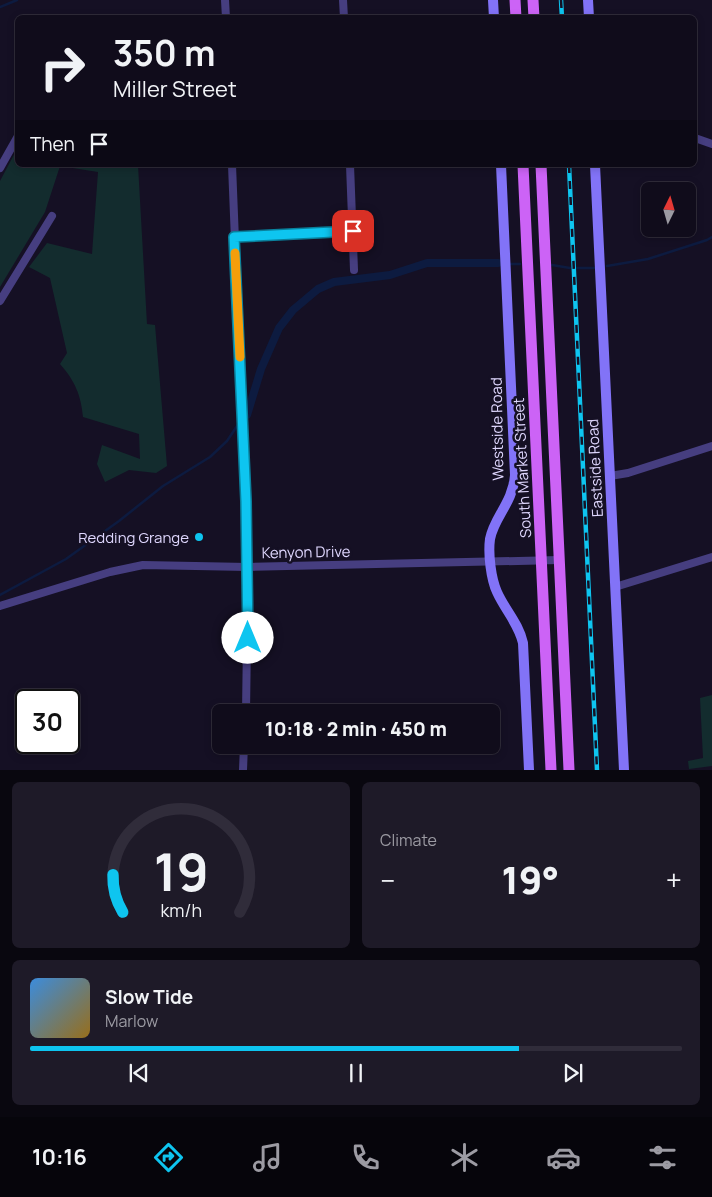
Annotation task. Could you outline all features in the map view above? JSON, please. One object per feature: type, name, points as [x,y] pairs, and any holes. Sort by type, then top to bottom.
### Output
[{"type":"main road","points":[[515,0],[516,15]]},
{"type":"main road","points":[[533,0],[534,15]]},
{"type":"main road","name":"South Market Street","points":[[523,167],[551,770]]},
{"type":"main road","points":[[540,167],[569,770]]},
{"type":"street","points":[[226,0],[226,15]]},
{"type":"street","points":[[343,0],[344,15]]},
{"type":"street","points":[[493,0],[494,15]]},
{"type":"street","points":[[588,0],[589,15]]},
{"type":"street","points":[[697,139],[712,144]]},
{"type":"street","points":[[0,168],[15,141]]},
{"type":"street","points":[[232,167],[248,567],[246,704]]},
{"type":"street","points":[[350,167],[354,270]]},
{"type":"street","name":"Westside Road","points":[[501,167],[514,481],[511,497],[491,536],[492,562],[496,589],[518,627],[523,643],[529,770]]},
{"type":"street","name":"Eastside Road","points":[[595,167],[624,770]]},
{"type":"street","points":[[0,301],[52,216]]},
{"type":"street","points":[[234,237],[353,231]]},
{"type":"street","points":[[610,476],[628,473],[712,446]]},
{"type":"street","points":[[615,587],[712,557]]},
{"type":"street","name":"Kenyon Drive","points":[[0,606],[135,566],[167,564],[248,567],[559,560]]},
{"type":"street","points":[[242,770],[243,754]]},
{"type":"green space","points":[[15,153],[15,167],[60,167],[45,212],[0,287],[0,181]]},
{"type":"green space","points":[[66,167],[138,167],[147,324],[155,325],[167,466],[156,473],[129,470],[105,482],[97,464],[102,445],[140,459],[139,434],[83,417],[81,402],[76,389],[70,376],[60,364],[67,353],[50,278],[29,267],[47,243],[92,254],[98,172]]},
{"type":"green space","points":[[712,695],[712,766],[689,769],[688,761],[703,758],[700,698]]},
{"type":"waterway","points":[[0,7],[17,0]]},
{"type":"waterway","points":[[607,266],[648,259],[712,237]]},
{"type":"waterway","points":[[247,415],[261,369],[279,328],[293,310],[318,289],[334,282],[390,275],[427,263],[498,263]]},
{"type":"waterway","points":[[511,264],[520,264]]},
{"type":"waterway","points":[[552,265],[570,268]]},
{"type":"waterway","points":[[576,268],[594,268]]},
{"type":"waterway","points":[[0,595],[66,559],[119,521],[163,486],[210,457],[227,441],[239,423]]},
{"type":"railway","points":[[561,0],[562,15]]},
{"type":"railway","points":[[569,167],[597,770]]},
{"type":"slow traffic","points":[[235,253],[240,357]]},
{"type":"place","name":"Redding Grange","points":[[199,537]]},
{"type":"route","points":[[248,638],[248,567],[243,411],[234,237],[353,231]]}]
